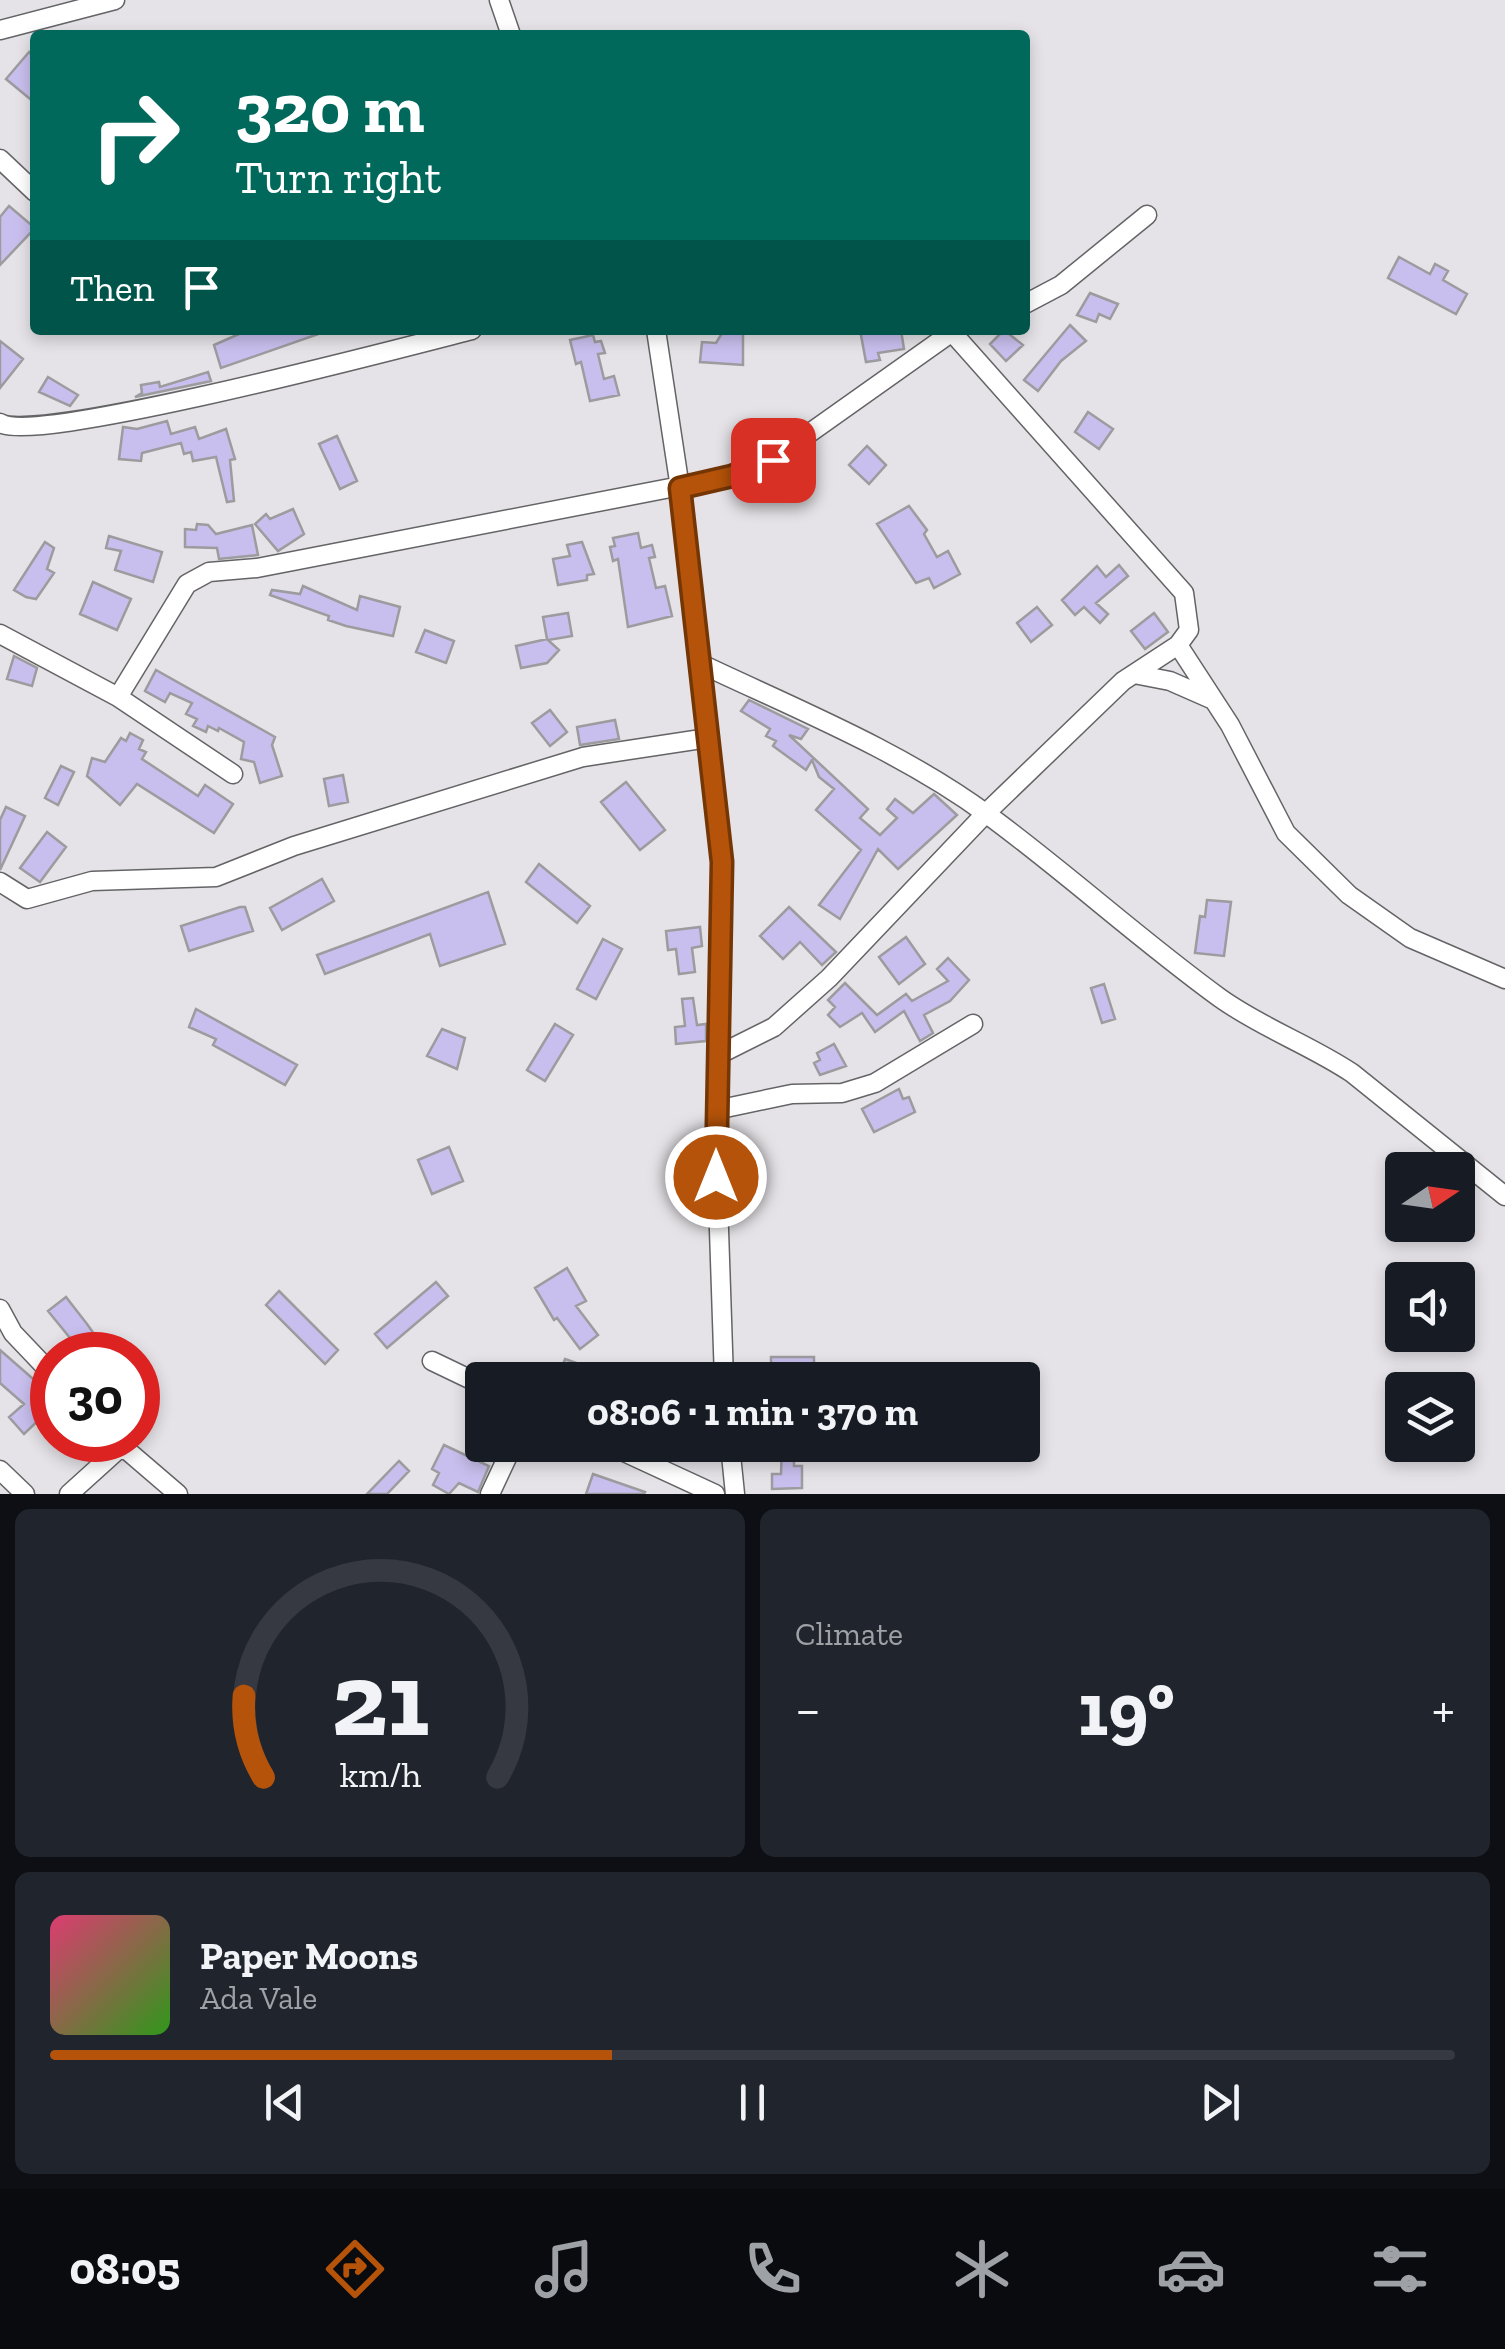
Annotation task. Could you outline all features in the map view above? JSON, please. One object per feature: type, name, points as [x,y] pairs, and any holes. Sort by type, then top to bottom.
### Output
[{"type":"street","points":[[0,30],[115,0]]},
{"type":"street","points":[[499,0],[509,30]]},
{"type":"street","points":[[0,159],[30,187]]},
{"type":"street","points":[[1030,301],[1061,285],[1146,215]]},
{"type":"street","points":[[0,423],[8,428],[92,417],[276,380],[452,335]]},
{"type":"street","points":[[657,335],[680,488],[722,862],[716,1110],[722,1362]]},
{"type":"street","points":[[118,697],[187,584],[209,572],[257,568],[732,476],[773,460],[945,335]]},
{"type":"street","points":[[718,1054],[774,1027],[829,978],[986,813],[1134,674],[1178,645],[1190,630],[1184,593],[956,335]]},
{"type":"street","points":[[0,634],[118,697],[233,774]]},
{"type":"street","points":[[1178,645],[1286,833],[1349,895],[1410,938],[1505,979]]},
{"type":"street","points":[[699,663],[872,746],[986,813],[1222,1000],[1288,1042],[1328,1057],[1352,1073],[1505,1196]]},
{"type":"street","points":[[1134,674],[1170,681],[1212,699]]},
{"type":"street","points":[[0,882],[28,899],[92,881],[216,877],[294,846],[583,757],[708,738]]},
{"type":"street","points":[[716,1110],[792,1094],[842,1094],[875,1083],[973,1024]]},
{"type":"street","points":[[0,1308],[13,1333],[30,1351]]},
{"type":"street","points":[[432,1361],[465,1378]]},
{"type":"street","points":[[69,1494],[100,1462]]},
{"type":"street","points":[[140,1462],[178,1494]]},
{"type":"street","points":[[490,1494],[505,1462]]},
{"type":"street","points":[[646,1462],[715,1494]]},
{"type":"street","points":[[732,1462],[735,1494]]},
{"type":"street","points":[[0,1470],[25,1494]]},
{"type":"building","points":[[29,52],[30,99],[6,79]]},
{"type":"building","points":[[9,206],[30,224],[30,233],[0,265],[0,217]]},
{"type":"building","points":[[1399,257],[1430,274],[1435,264],[1448,271],[1443,280],[1467,294],[1456,314],[1388,278]]},
{"type":"building","points":[[1090,293],[1118,304],[1110,319],[1099,314],[1096,322],[1077,315]]},
{"type":"building","points":[[1070,325],[1086,341],[1061,361],[1038,391],[1024,380]]},
{"type":"building","points":[[237,335],[316,335],[221,368],[214,345]]},
{"type":"building","points":[[593,335],[595,342],[601,341],[605,353],[598,354],[604,379],[614,376],[619,395],[590,401],[581,362],[576,364],[570,340]]},
{"type":"building","points":[[721,335],[743,335],[743,365],[700,362],[702,342],[716,343]]},
{"type":"building","points":[[861,335],[902,335],[904,349],[878,353],[880,360],[866,362]]},
{"type":"building","points":[[999,335],[1010,335],[1023,345],[1006,361],[990,344]]},
{"type":"building","points":[[0,341],[23,359],[0,388]]},
{"type":"building","points":[[208,372],[211,381],[135,397],[142,393],[141,385],[159,382],[160,387]]},
{"type":"building","points":[[48,377],[78,395],[70,406],[39,392]]},
{"type":"building","points":[[1088,412],[1113,429],[1099,449],[1075,432]]},
{"type":"building","points":[[167,421],[171,434],[195,427],[199,439],[226,429],[235,459],[230,460],[234,501],[227,502],[216,457],[193,461],[191,452],[184,454],[181,443],[142,453],[141,461],[119,459],[123,427],[137,429]]},
{"type":"building","points":[[337,436],[357,481],[340,489],[319,444]]},
{"type":"building","points":[[867,446],[886,465],[869,484],[849,465]]},
{"type":"building","points":[[909,506],[927,530],[924,534],[937,557],[948,551],[960,574],[934,588],[929,578],[916,583],[877,524]]},
{"type":"building","points":[[293,509],[304,534],[278,551],[255,524],[266,514],[270,519]]},
{"type":"building","points":[[197,524],[208,525],[216,534],[252,525],[258,555],[219,559],[217,548],[185,547],[185,529],[196,530]]},
{"type":"building","points":[[638,533],[641,548],[652,545],[655,557],[649,558],[656,588],[665,586],[672,616],[628,627],[618,559],[613,561],[610,547],[615,546],[613,538]]},
{"type":"building","points":[[109,536],[162,552],[153,582],[115,570],[121,551],[106,548]]},
{"type":"building","points":[[45,542],[54,548],[47,569],[54,573],[36,599],[26,597],[14,590]]},
{"type":"building","points":[[582,542],[594,574],[587,575],[587,580],[558,585],[553,559],[570,556],[567,545]]},
{"type":"building","points":[[1119,565],[1128,576],[1096,603],[1108,614],[1100,623],[1084,607],[1075,615],[1062,600],[1097,566],[1106,577]]},
{"type":"building","points":[[93,582],[131,599],[117,630],[80,614]]},
{"type":"building","points":[[303,586],[357,610],[360,596],[400,607],[393,636],[328,620],[329,616],[270,595],[272,590],[300,594]]},
{"type":"building","points":[[1037,607],[1052,625],[1031,642],[1017,623]]},
{"type":"building","points":[[568,613],[572,636],[548,640],[559,650],[547,663],[521,668],[516,646],[547,639],[543,617]]},
{"type":"building","points":[[1154,613],[1168,632],[1145,649],[1131,631]]},
{"type":"building","points":[[425,630],[454,641],[446,663],[416,652]]},
{"type":"building","points":[[14,656],[37,668],[32,686],[7,679]]},
{"type":"building","points":[[156,670],[275,737],[272,745],[282,776],[260,783],[254,762],[241,759],[244,742],[219,728],[218,731],[208,726],[206,732],[193,726],[197,719],[186,714],[192,703],[170,693],[165,702],[145,691]]},
{"type":"building","points":[[749,700],[808,729],[801,739],[789,735],[868,809],[860,818],[880,835],[897,818],[887,809],[895,799],[913,813],[934,794],[957,815],[898,869],[878,849],[840,919],[819,905],[861,850],[816,810],[834,789],[819,777],[812,760],[806,770],[773,746],[776,741],[766,736],[770,729],[741,711]]},
{"type":"building","points":[[550,710],[567,732],[550,746],[532,723]]},
{"type":"building","points":[[615,720],[619,739],[580,745],[577,727]]},
{"type":"building","points":[[130,733],[143,740],[139,749],[146,752],[142,759],[198,796],[205,785],[233,804],[214,833],[137,784],[120,805],[87,776],[92,758],[105,762],[121,738],[126,741]]},
{"type":"building","points":[[61,766],[74,772],[58,805],[45,798]]},
{"type":"building","points":[[343,775],[348,802],[329,806],[324,779]]},
{"type":"building","points":[[626,782],[665,830],[640,850],[601,802]]},
{"type":"building","points":[[6,807],[25,816],[0,870],[0,820]]},
{"type":"building","points":[[47,832],[66,847],[40,882],[20,868]]},
{"type":"building","points":[[539,864],[590,906],[577,923],[526,882]]},
{"type":"building","points":[[322,879],[334,901],[282,930],[270,908]]},
{"type":"building","points":[[488,892],[505,944],[440,966],[430,934],[325,974],[317,955]]},
{"type":"building","points":[[1207,900],[1231,902],[1224,956],[1195,953],[1200,916],[1205,917]]},
{"type":"building","points":[[245,907],[253,931],[189,951],[181,926]]},
{"type":"building","points":[[789,907],[836,952],[822,965],[800,942],[783,959],[760,936]]},
{"type":"building","points":[[700,927],[702,946],[692,948],[695,972],[679,974],[676,949],[668,950],[666,931]]},
{"type":"building","points":[[906,937],[925,964],[899,984],[879,957]]},
{"type":"building","points":[[603,939],[622,949],[596,999],[577,989]]},
{"type":"building","points":[[948,958],[969,980],[950,1001],[924,1015],[933,1033],[920,1041],[904,1011],[875,1032],[862,1013],[840,1027],[828,1015],[835,1007],[828,1000],[845,983],[877,1015],[906,994],[912,1001],[948,981],[937,969]]},
{"type":"building","points":[[1104,984],[1115,1019],[1102,1023],[1091,988]]},
{"type":"building","points":[[693,998],[697,1025],[706,1024],[706,1041],[676,1044],[675,1027],[685,1026],[682,999]]},
{"type":"building","points":[[196,1009],[297,1065],[285,1085],[213,1045],[216,1039],[189,1027]]},
{"type":"building","points":[[555,1024],[573,1035],[545,1081],[527,1070]]},
{"type":"building","points":[[442,1029],[465,1038],[457,1069],[427,1056]]},
{"type":"building","points":[[834,1044],[846,1066],[820,1075],[814,1063],[820,1060],[817,1053]]},
{"type":"building","points":[[899,1089],[903,1099],[909,1097],[915,1112],[874,1132],[862,1109]]},
{"type":"building","points":[[449,1147],[463,1181],[432,1194],[418,1160]]},
{"type":"building","points":[[567,1268],[586,1301],[576,1306],[598,1335],[580,1349],[557,1318],[554,1320],[535,1288]]},
{"type":"building","points":[[436,1282],[448,1296],[387,1348],[375,1334]]},
{"type":"building","points":[[279,1291],[338,1350],[325,1364],[266,1305]]},
{"type":"building","points":[[66,1297],[93,1332],[65,1332],[48,1311]]},
{"type":"building","points":[[0,1350],[30,1376],[30,1428],[24,1434],[9,1417],[24,1404],[0,1383]]},
{"type":"building","points":[[771,1357],[814,1357],[814,1362],[771,1362]]},
{"type":"building","points":[[444,1445],[465,1455],[465,1462],[489,1466],[478,1492],[459,1483],[449,1494],[433,1485],[439,1473],[432,1469]]},
{"type":"building","points":[[399,1461],[409,1471],[387,1494],[367,1494]]},
{"type":"building","points":[[781,1462],[802,1466],[802,1488],[772,1489],[772,1474],[781,1474]]},
{"type":"building","points":[[593,1474],[645,1492],[586,1494]]},
{"type":"route","points":[[716,1177],[722,862],[680,488],[732,476],[773,460]]}]
